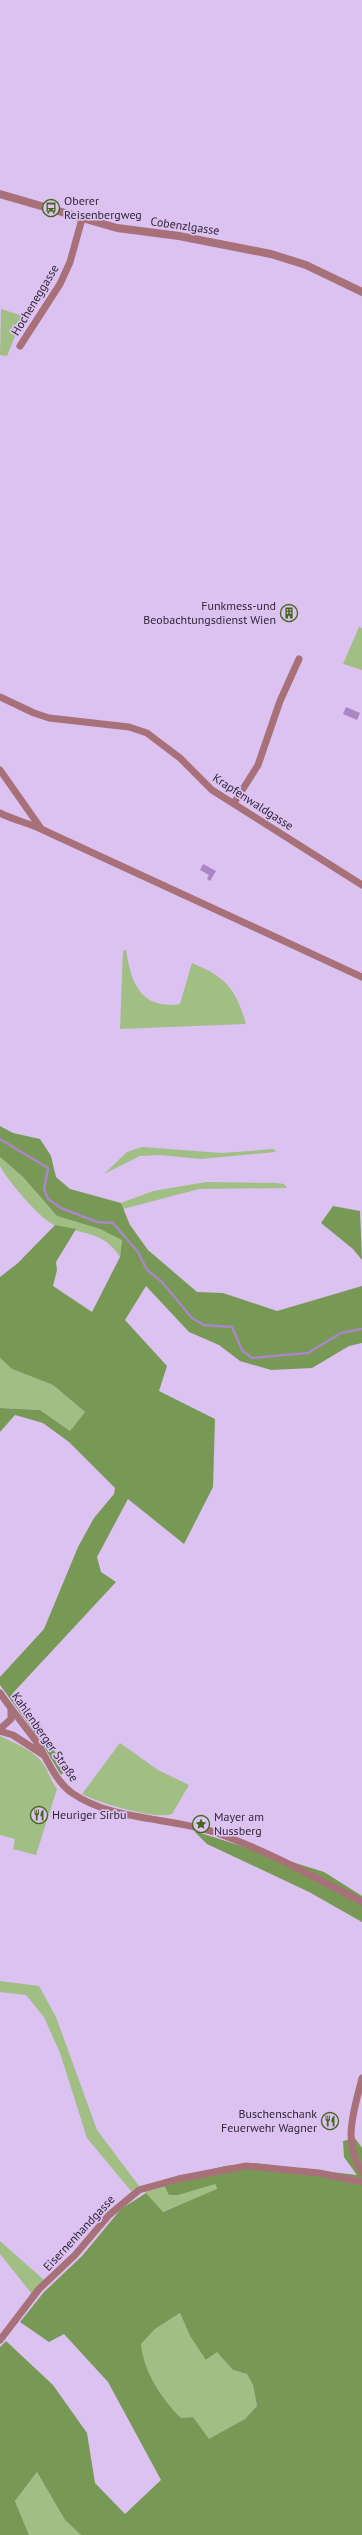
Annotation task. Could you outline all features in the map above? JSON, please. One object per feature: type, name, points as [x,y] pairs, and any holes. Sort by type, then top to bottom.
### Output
[{"type":"street","name":"Cobenzlgasse","points":[[0,194],[117,228],[179,236],[271,254],[306,265],[362,292]]},
{"type":"street","name":"Hocheneggasse","points":[[20,346],[60,284],[70,262],[82,219]]},
{"type":"street","points":[[234,803],[258,765],[280,701],[299,659]]},
{"type":"street","name":"Krapfenwaldgasse","points":[[0,698],[49,718],[129,727],[147,733],[180,758],[204,784],[362,885]]},
{"type":"street","points":[[0,770],[30,816],[41,829]]},
{"type":"street","points":[[0,813],[20,823],[30,824],[362,977]]},
{"type":"street","name":"Kahlenberger Straße","points":[[0,1693],[44,1755],[62,1784],[72,1793],[88,1802],[108,1809],[174,1822],[215,1833],[300,1869],[362,1902]]},
{"type":"street","points":[[11,1708],[11,1719],[0,1730],[13,1735],[44,1755]]},
{"type":"street","points":[[362,2078],[350,2136],[351,2150],[362,2172]]},
{"type":"street","name":"Eisernenhandgasse","points":[[0,2340],[29,2302],[76,2256],[109,2215],[139,2190],[178,2178],[246,2166],[320,2173],[362,2182]]},
{"type":"green space","points":[[1,309],[23,316],[7,356],[0,355]]},
{"type":"green space","points":[[359,627],[362,628],[362,670],[343,664]]},
{"type":"green space","points":[[126,950],[131,973],[135,983],[140,992],[147,998],[156,1003],[167,1005],[180,1004],[192,963],[204,968],[221,979],[228,986],[238,1002],[246,1024],[120,1029],[123,951]]},
{"type":"green space","points":[[0,1126],[13,1133],[40,1139],[51,1156],[56,1177],[70,1189],[121,1203],[130,1225],[148,1250],[197,1292],[223,1293],[277,1311],[362,1286],[362,1343],[349,1346],[312,1368],[271,1370],[240,1361],[219,1345],[189,1332],[146,1286],[125,1320],[167,1366],[159,1391],[215,1419],[213,1487],[184,1544],[128,1499],[97,1557],[101,1572],[116,1582],[12,1694],[42,1727],[65,1771],[61,1775],[40,1740],[0,1685],[0,1677],[44,1629],[78,1547],[94,1518],[114,1494],[115,1488],[69,1442],[43,1423],[15,1415],[0,1432],[0,1408],[40,1410],[70,1431],[85,1412],[53,1385],[12,1369],[0,1358],[0,1277],[18,1263],[55,1225],[76,1229],[56,1262],[57,1270],[53,1286],[92,1312],[120,1257],[122,1240],[100,1229],[57,1216],[23,1177],[0,1157]]},
{"type":"green space","points":[[142,1147],[222,1153],[274,1149],[276,1152],[201,1159],[160,1155],[140,1156],[104,1174],[127,1152]]},
{"type":"green space","points":[[0,1157],[23,1177],[57,1216],[100,1229],[122,1239],[120,1257],[107,1242],[100,1238],[84,1232],[57,1226],[42,1217],[17,1190],[4,1173],[0,1166]]},
{"type":"green space","points":[[206,1182],[276,1183],[284,1184],[287,1188],[199,1189],[123,1209],[121,1203],[153,1191]]},
{"type":"green space","points":[[333,1206],[360,1211],[362,1260],[353,1249],[321,1223]]},
{"type":"green space","points":[[0,1358],[12,1369],[53,1385],[85,1412],[70,1431],[40,1410],[0,1408]]},
{"type":"green space","points":[[0,1736],[26,1749],[39,1758],[57,1789],[36,1855],[13,1849],[15,1839],[0,1835]]},
{"type":"green space","name":"Mayer am Nussberg","points":[[120,1743],[158,1770],[189,1785],[172,1814],[153,1815],[127,1810],[82,1794]]},
{"type":"green space","points":[[194,1831],[324,1872],[362,1896],[362,1922],[309,1892],[207,1844]]},
{"type":"green space","points":[[0,1981],[39,1986],[56,2017],[97,2130],[139,2186],[162,2181],[215,2184],[217,2190],[162,2212],[140,2186],[131,2191],[87,2138],[60,2053],[44,2017],[26,1995],[0,1992]]},
{"type":"green space","points":[[355,2138],[362,2148],[362,2535],[81,2535],[65,2520],[37,2472],[15,2501],[29,2535],[0,2535],[0,2347],[6,2341],[53,2385],[87,2433],[95,2483],[125,2514],[161,2480],[108,2382],[64,2334],[49,2342],[20,2322],[44,2292],[82,2256],[121,2209],[146,2193],[163,2212],[217,2189],[215,2184],[178,2195],[169,2195],[162,2181],[225,2166],[255,2163],[357,2175],[344,2157],[343,2141]],"holes":[[[180,2313],[190,2336],[206,2360],[217,2352],[233,2370],[247,2374],[253,2385],[257,2406],[245,2419],[209,2439],[193,2417],[181,2418],[160,2393],[146,2365],[141,2344],[155,2329]]]},
{"type":"green space","points":[[0,2241],[44,2280],[32,2294],[0,2254]]},
{"type":"green space","points":[[180,2313],[190,2336],[207,2360],[217,2351],[233,2370],[247,2374],[253,2385],[257,2406],[245,2419],[209,2440],[193,2417],[181,2418],[160,2393],[146,2365],[143,2354],[141,2344],[155,2329]]},
{"type":"green space","points":[[37,2472],[65,2520],[81,2535],[29,2535],[15,2501]]},
{"type":"shaded area","points":[[346,707],[360,713],[357,720],[343,714]]},
{"type":"shaded area","points":[[203,864],[216,871],[210,881],[207,879],[209,875],[200,870]]},
{"type":"waterway","points":[[0,1139],[48,1168],[44,1189],[48,1199],[61,1208],[97,1222],[113,1223],[138,1252],[147,1270],[161,1281],[192,1318],[204,1325],[232,1327],[242,1350],[252,1358],[308,1353],[341,1333],[362,1329]]},
{"type":"place","name":"Oberer Reisenbergweg","points":[[51,208]]},
{"type":"place","name":"Funkmess-und Beobachtungsdienst Wien","points":[[289,613]]},
{"type":"place","name":"Heuriger Sirbu","points":[[39,1815]]},
{"type":"place","name":"Mayer am Nussberg","points":[[201,1824]]},
{"type":"place","name":"Buschenschank Feuerwehr Wagner","points":[[330,2121]]}]
